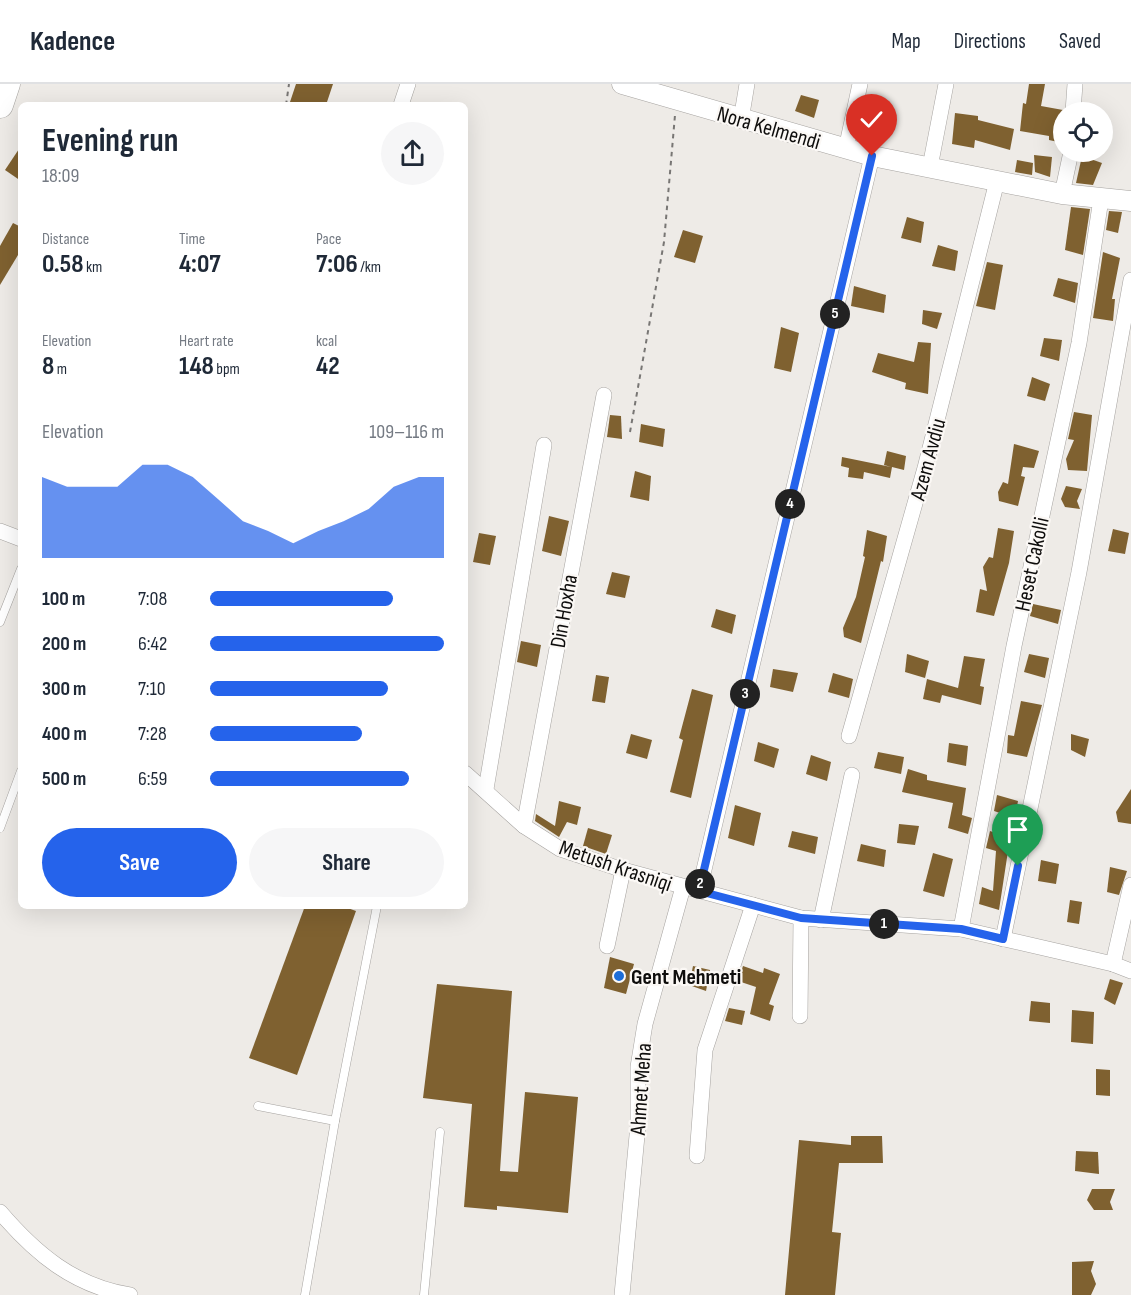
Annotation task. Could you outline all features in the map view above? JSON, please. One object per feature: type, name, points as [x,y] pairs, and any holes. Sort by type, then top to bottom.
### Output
[{"type":"main road","points":[[0,105],[7,84]]},
{"type":"street","points":[[402,102],[408,84]]},
{"type":"street","name":"Nora Kelmendi","points":[[622,84],[872,156],[1062,194],[1131,201]]},
{"type":"street","points":[[741,120],[747,84]]},
{"type":"street","points":[[846,149],[860,84]]},
{"type":"street","points":[[930,167],[946,84]]},
{"type":"street","points":[[1074,102],[1075,84]]},
{"type":"street","name":"Ahmet Meha","points":[[622,1295],[638,1125],[638,1067],[645,1024],[691,889],[872,156]]},
{"type":"street","points":[[1062,194],[1069,162]]},
{"type":"street","name":"Azem Avdiu","points":[[849,736],[926,468],[997,181]]},
{"type":"street","name":"Heset Cakolli","points":[[961,929],[1014,646],[1078,343],[1101,199]]},
{"type":"street","points":[[1003,939],[1079,572],[1131,280]]},
{"type":"street","name":"Din Hoxha","points":[[524,826],[604,395]]},
{"type":"street","points":[[486,789],[544,444]]},
{"type":"street","points":[[0,531],[18,538]]},
{"type":"street","name":"Metush Krasniqi","points":[[468,775],[486,789],[524,826],[560,849],[623,870],[801,918],[961,929],[1113,964],[1131,971]]},
{"type":"street","points":[[822,920],[852,775]]},
{"type":"street","points":[[607,946],[623,870]]},
{"type":"street","points":[[1113,964],[1131,885]]},
{"type":"street","points":[[697,1156],[705,1050],[753,905]]},
{"type":"street","points":[[800,1016],[801,918]]},
{"type":"street","points":[[0,1212],[34,1250],[75,1279],[97,1288],[130,1295]]},
{"type":"lane","points":[[0,622],[18,577]]},
{"type":"lane","points":[[0,828],[18,779]]},
{"type":"lane","points":[[305,1295],[335,1121],[376,909]]},
{"type":"lane","points":[[258,1106],[335,1121]]},
{"type":"lane","points":[[424,1295],[440,1132]]},
{"type":"path","points":[[286,102],[289,84]]},
{"type":"path","points":[[630,432],[664,242],[676,100]]},
{"type":"building","points":[[296,84],[333,84],[327,102],[290,102]]},
{"type":"building","points":[[1029,84],[1045,84],[1041,106],[1053,108],[1053,141],[1049,140],[1049,136],[1020,131],[1023,103],[1026,104]]},
{"type":"building","points":[[801,95],[819,100],[814,118],[795,111]]},
{"type":"building","points":[[955,113],[978,116],[978,120],[1014,129],[1010,150],[975,140],[974,148],[952,144]]},
{"type":"building","points":[[18,150],[18,179],[5,170]]},
{"type":"building","points":[[1034,155],[1052,157],[1050,177],[1035,172]]},
{"type":"building","points":[[1017,160],[1033,163],[1032,175],[1015,172]]},
{"type":"building","points":[[1081,162],[1102,163],[1093,185],[1076,183]]},
{"type":"building","points":[[1071,207],[1090,209],[1083,255],[1065,250]]},
{"type":"building","points":[[1109,211],[1122,212],[1118,233],[1106,230]]},
{"type":"building","points":[[907,217],[924,222],[921,243],[901,238]]},
{"type":"building","points":[[13,223],[18,226],[18,255],[0,285],[0,246]]},
{"type":"building","points":[[683,230],[703,236],[695,263],[674,257]]},
{"type":"building","points":[[938,245],[958,251],[955,271],[932,266]]},
{"type":"building","points":[[1103,252],[1120,258],[1112,299],[1115,299],[1113,321],[1093,318]]},
{"type":"building","points":[[987,262],[1003,265],[995,310],[976,306]]},
{"type":"building","points":[[1058,278],[1078,283],[1075,303],[1053,296]]},
{"type":"building","points":[[854,286],[886,295],[884,313],[851,306]]},
{"type":"building","points":[[923,310],[942,313],[937,329],[922,324]]},
{"type":"building","points":[[781,327],[799,333],[791,372],[774,368]]},
{"type":"building","points":[[1044,338],[1062,340],[1059,361],[1040,356]]},
{"type":"building","points":[[918,342],[931,343],[928,394],[905,389],[906,383],[872,372],[878,353],[914,362]]},
{"type":"building","points":[[1032,377],[1050,384],[1045,401],[1027,396]]},
{"type":"building","points":[[1074,412],[1092,415],[1087,471],[1068,470],[1066,459],[1074,440],[1068,439]]},
{"type":"building","points":[[610,415],[621,416],[622,439],[607,437]]},
{"type":"building","points":[[641,424],[665,429],[663,447],[639,442]]},
{"type":"building","points":[[1014,444],[1039,451],[1034,468],[1023,467],[1021,476],[1025,477],[1018,506],[999,501],[998,492],[1003,482],[1008,484]]},
{"type":"building","points":[[887,451],[906,456],[904,470],[892,467],[890,478],[864,472],[863,479],[848,477],[849,468],[841,466],[842,457],[891,467],[884,465]]},
{"type":"building","points":[[635,471],[651,476],[649,501],[630,497]]},
{"type":"building","points":[[1066,486],[1082,489],[1077,501],[1080,509],[1065,507],[1061,499]]},
{"type":"building","points":[[549,516],[569,521],[561,556],[542,551]]},
{"type":"building","points":[[998,528],[1014,531],[1009,563],[994,616],[976,612],[980,589],[987,591],[983,567],[989,557],[993,558]]},
{"type":"building","points":[[1113,529],[1129,533],[1125,554],[1108,551]]},
{"type":"building","points":[[867,530],[887,536],[883,562],[881,561],[861,643],[844,637],[843,628],[856,597],[865,557],[863,556]]},
{"type":"building","points":[[479,533],[496,536],[490,565],[473,562]]},
{"type":"building","points":[[612,572],[630,576],[625,598],[606,594]]},
{"type":"building","points":[[1033,604],[1061,610],[1058,624],[1030,616]]},
{"type":"building","points":[[716,609],[736,615],[732,634],[711,627]]},
{"type":"building","points":[[521,641],[541,645],[537,667],[517,662]]},
{"type":"building","points":[[907,654],[929,661],[925,678],[905,672]]},
{"type":"building","points":[[1029,654],[1049,658],[1045,678],[1024,672]]},
{"type":"building","points":[[964,656],[985,659],[980,686],[984,687],[981,705],[942,695],[940,703],[923,699],[927,679],[958,688]]},
{"type":"building","points":[[773,669],[798,673],[793,692],[770,687]]},
{"type":"building","points":[[833,673],[853,679],[849,698],[828,692]]},
{"type":"building","points":[[596,675],[609,677],[605,703],[592,701]]},
{"type":"building","points":[[692,689],[713,695],[691,798],[670,792],[683,740],[679,738]]},
{"type":"building","points":[[1021,701],[1042,705],[1027,757],[1007,753],[1008,735],[1014,736]]},
{"type":"building","points":[[631,734],[652,740],[647,759],[626,753]]},
{"type":"building","points":[[1071,734],[1089,739],[1085,757],[1071,750]]},
{"type":"building","points":[[758,742],[779,749],[774,768],[754,761]]},
{"type":"building","points":[[949,743],[968,746],[966,766],[947,762]]},
{"type":"building","points":[[878,752],[904,757],[901,774],[874,768]]},
{"type":"building","points":[[811,755],[831,762],[827,781],[806,774]]},
{"type":"building","points":[[908,769],[927,775],[927,780],[966,788],[962,815],[972,818],[968,834],[948,828],[953,803],[902,792]]},
{"type":"building","points":[[1131,789],[1131,824],[1118,822],[1116,812]]},
{"type":"building","points":[[997,795],[1018,801],[1015,818],[994,811]]},
{"type":"building","points":[[559,801],[581,807],[577,825],[567,822],[559,837],[535,821],[536,814],[555,826]]},
{"type":"building","points":[[735,805],[761,813],[754,846],[728,838]]},
{"type":"building","points":[[899,824],[919,826],[915,845],[897,843]]},
{"type":"building","points":[[588,828],[612,835],[606,854],[583,846]]},
{"type":"building","points":[[792,831],[818,837],[815,854],[788,847]]},
{"type":"building","points":[[990,831],[1010,838],[999,910],[979,904],[982,887],[993,891],[996,851],[986,848]]},
{"type":"building","points":[[861,844],[886,850],[884,867],[857,861]]},
{"type":"building","points":[[933,853],[953,859],[944,897],[923,891]]},
{"type":"building","points":[[1041,860],[1059,864],[1056,884],[1038,881]]},
{"type":"building","points":[[1110,867],[1127,871],[1119,895],[1107,892]]},
{"type":"building","points":[[1070,900],[1082,902],[1079,924],[1067,922]]},
{"type":"building","points":[[304,909],[356,911],[297,1075],[249,1058]]},
{"type":"building","name":"Gent Mehmeti","points":[[610,957],[634,964],[626,994],[604,988]]},
{"type":"building","points":[[693,966],[710,970],[706,991],[689,985]]},
{"type":"building","points":[[743,966],[763,973],[764,968],[780,974],[769,1004],[774,1006],[770,1021],[750,1014],[756,987],[738,981]]},
{"type":"building","points":[[1110,979],[1123,983],[1115,1005],[1104,999]]},
{"type":"building","points":[[437,984],[512,991],[500,1171],[518,1172],[525,1092],[578,1097],[568,1213],[497,1206],[497,1210],[464,1207],[472,1104],[423,1098]]},
{"type":"building","points":[[1031,1001],[1050,1003],[1050,1023],[1029,1021]]},
{"type":"building","points":[[729,1008],[745,1011],[742,1025],[725,1021]]},
{"type":"building","points":[[1072,1010],[1094,1012],[1093,1044],[1071,1042]]},
{"type":"building","points":[[1096,1069],[1110,1070],[1110,1096],[1096,1095]]},
{"type":"building","points":[[851,1136],[882,1136],[883,1163],[839,1163],[832,1232],[841,1233],[835,1295],[785,1295],[799,1140],[851,1145]]},
{"type":"building","points":[[1076,1151],[1098,1152],[1099,1174],[1075,1171]]},
{"type":"building","points":[[1092,1189],[1115,1189],[1110,1202],[1113,1210],[1094,1210],[1087,1200]]},
{"type":"building","points":[[1094,1261],[1091,1271],[1096,1284],[1091,1295],[1072,1295],[1072,1262]]},
{"type":"place","name":"Gent Mehmeti","points":[[619,976]]},
{"type":"route","points":[[872,156],[699,891],[801,918],[961,929],[1003,939],[1018,866]]}]
